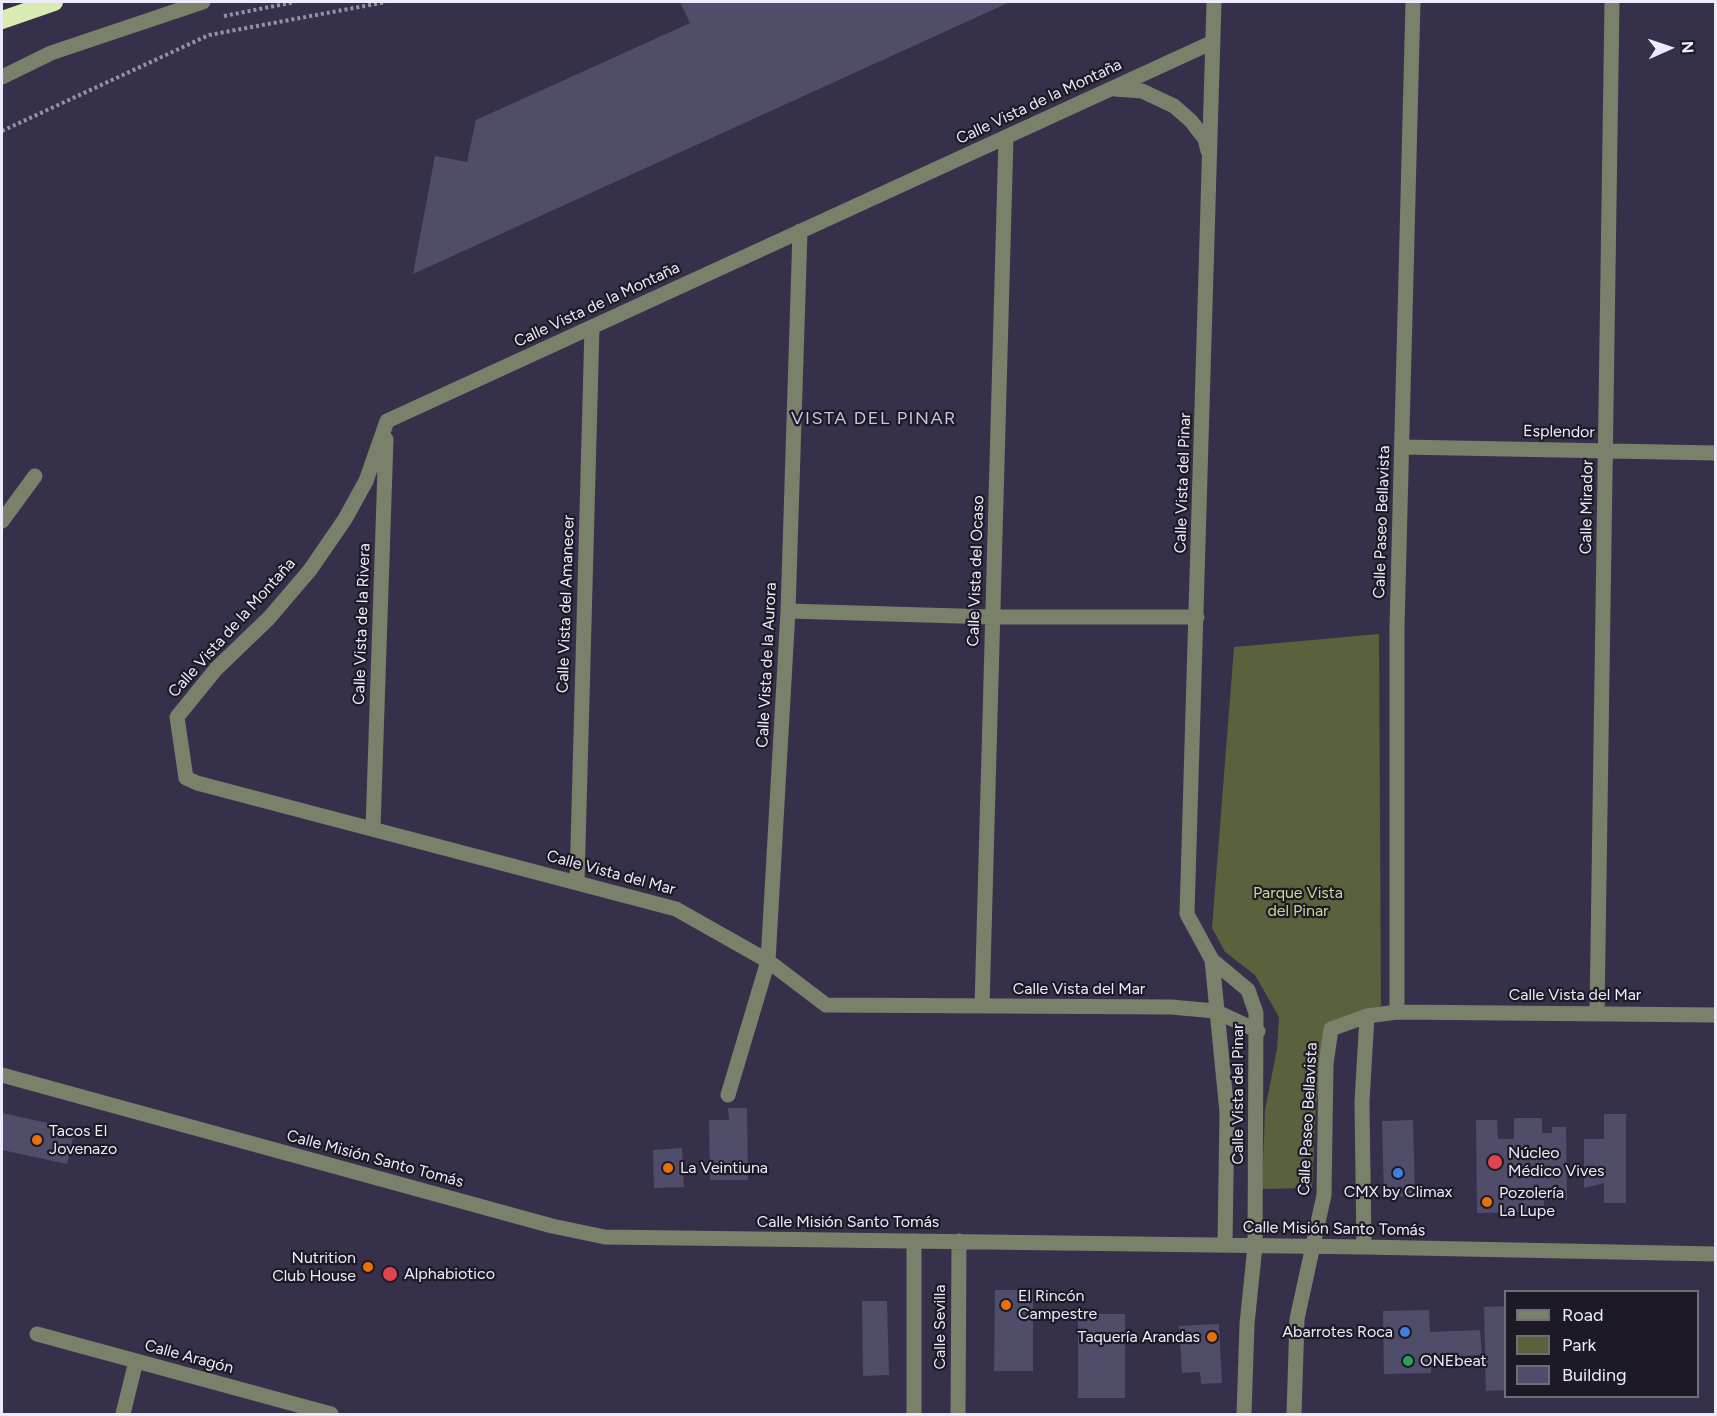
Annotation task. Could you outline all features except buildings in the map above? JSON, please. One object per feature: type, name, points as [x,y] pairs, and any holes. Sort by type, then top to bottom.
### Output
[{"type":"highway","points":[[2,20],[54,2]]},
{"type":"street","points":[[2,77],[51,53],[203,2]]},
{"type":"street","name":"Calle Vista del Pinar","points":[[1214,2],[1197,617],[1186,914],[1212,960],[1248,990],[1254,1001],[1258,1031],[1255,1246],[1247,1324],[1244,1414]]},
{"type":"street","name":"Calle Paseo Bellavista","points":[[1314,1247],[1324,1195],[1326,1064],[1331,1029],[1367,1016],[1397,1012],[1397,627],[1413,2]]},
{"type":"street","name":"Calle Mirador","points":[[1597,1013],[1612,2]]},
{"type":"street","name":"Calle Vista de la Montaña","points":[[186,778],[177,717],[216,669],[269,618],[310,570],[345,519],[366,481],[387,421],[1213,42]]},
{"type":"street","points":[[1110,89],[1142,91],[1174,106],[1191,121],[1205,139],[1210,159]]},
{"type":"street","name":"Calle Vista del Ocaso","points":[[982,1006],[1006,137]]},
{"type":"street","name":"Calle Vista de la Aurora","points":[[728,1095],[768,961],[788,611],[800,231]]},
{"type":"street","name":"Calle Vista del Amanecer","points":[[577,883],[592,327]]},
{"type":"street","name":"Calle Vista de la Rivera","points":[[373,828],[387,421]]},
{"type":"street","name":"Esplendor","points":[[1402,447],[1716,453]]},
{"type":"street","points":[[2,520],[35,476]]},
{"type":"street","points":[[788,611],[993,618],[1197,617]]},
{"type":"street","name":"Calle Vista del Mar","points":[[186,778],[676,909],[768,961],[826,1005],[1171,1007],[1215,1011],[1258,1031]]},
{"type":"street","name":"Calle Vista del Pinar","points":[[1212,960],[1215,1011],[1227,1112],[1225,1245]]},
{"type":"street","name":"Calle Vista del Mar","points":[[1397,1012],[1716,1015]]},
{"type":"street","points":[[1364,1247],[1362,1102],[1367,1016]]},
{"type":"street","name":"Calle Misión Santo Tomás","points":[[2,1075],[552,1226],[605,1237],[958,1240],[1716,1254]]},
{"type":"street","name":"Calle Sevilla","points":[[958,1240],[958,1414]]},
{"type":"street","name":"Calle Sevilla","points":[[914,1241],[914,1414]]},
{"type":"street","points":[[1294,1414],[1297,1319],[1314,1247]]},
{"type":"street","name":"Calle Aragón","points":[[37,1334],[331,1414]]},
{"type":"street","points":[[123,1414],[136,1361]]},
{"type":"path","points":[[2,131],[209,35],[386,2]]},
{"type":"green space","name":"Parque Vista del Pinar","points":[[1379,634],[1381,1006],[1348,1017],[1330,1029],[1316,1104],[1312,1188],[1262,1189],[1265,1110],[1277,1049],[1279,1017],[1255,975],[1225,952],[1212,928],[1234,647]]},
{"type":"place","name":"Tacos El Jovenazo","points":[[37,1140]]},
{"type":"place","name":"Núcleo Médico Vives","points":[[1495,1162]]},
{"type":"place","name":"La Veintiuna","points":[[668,1168]]},
{"type":"place","name":"CMX by Climax","points":[[1398,1173]]},
{"type":"place","name":"Pozolería La Lupe","points":[[1487,1202]]},
{"type":"place","name":"Nutrition Club House","points":[[368,1267]]},
{"type":"place","name":"Alphabiotico","points":[[390,1274]]},
{"type":"place","name":"El Rincón Campestre","points":[[1006,1305]]},
{"type":"place","name":"Abarrotes Roca","points":[[1405,1332]]},
{"type":"place","name":"Taquería Arandas","points":[[1212,1337]]},
{"type":"place","name":"ONEbeat","points":[[1408,1361]]},
{"type":"district","name":"VISTA DEL PINAR","points":[[874,419]]}]
